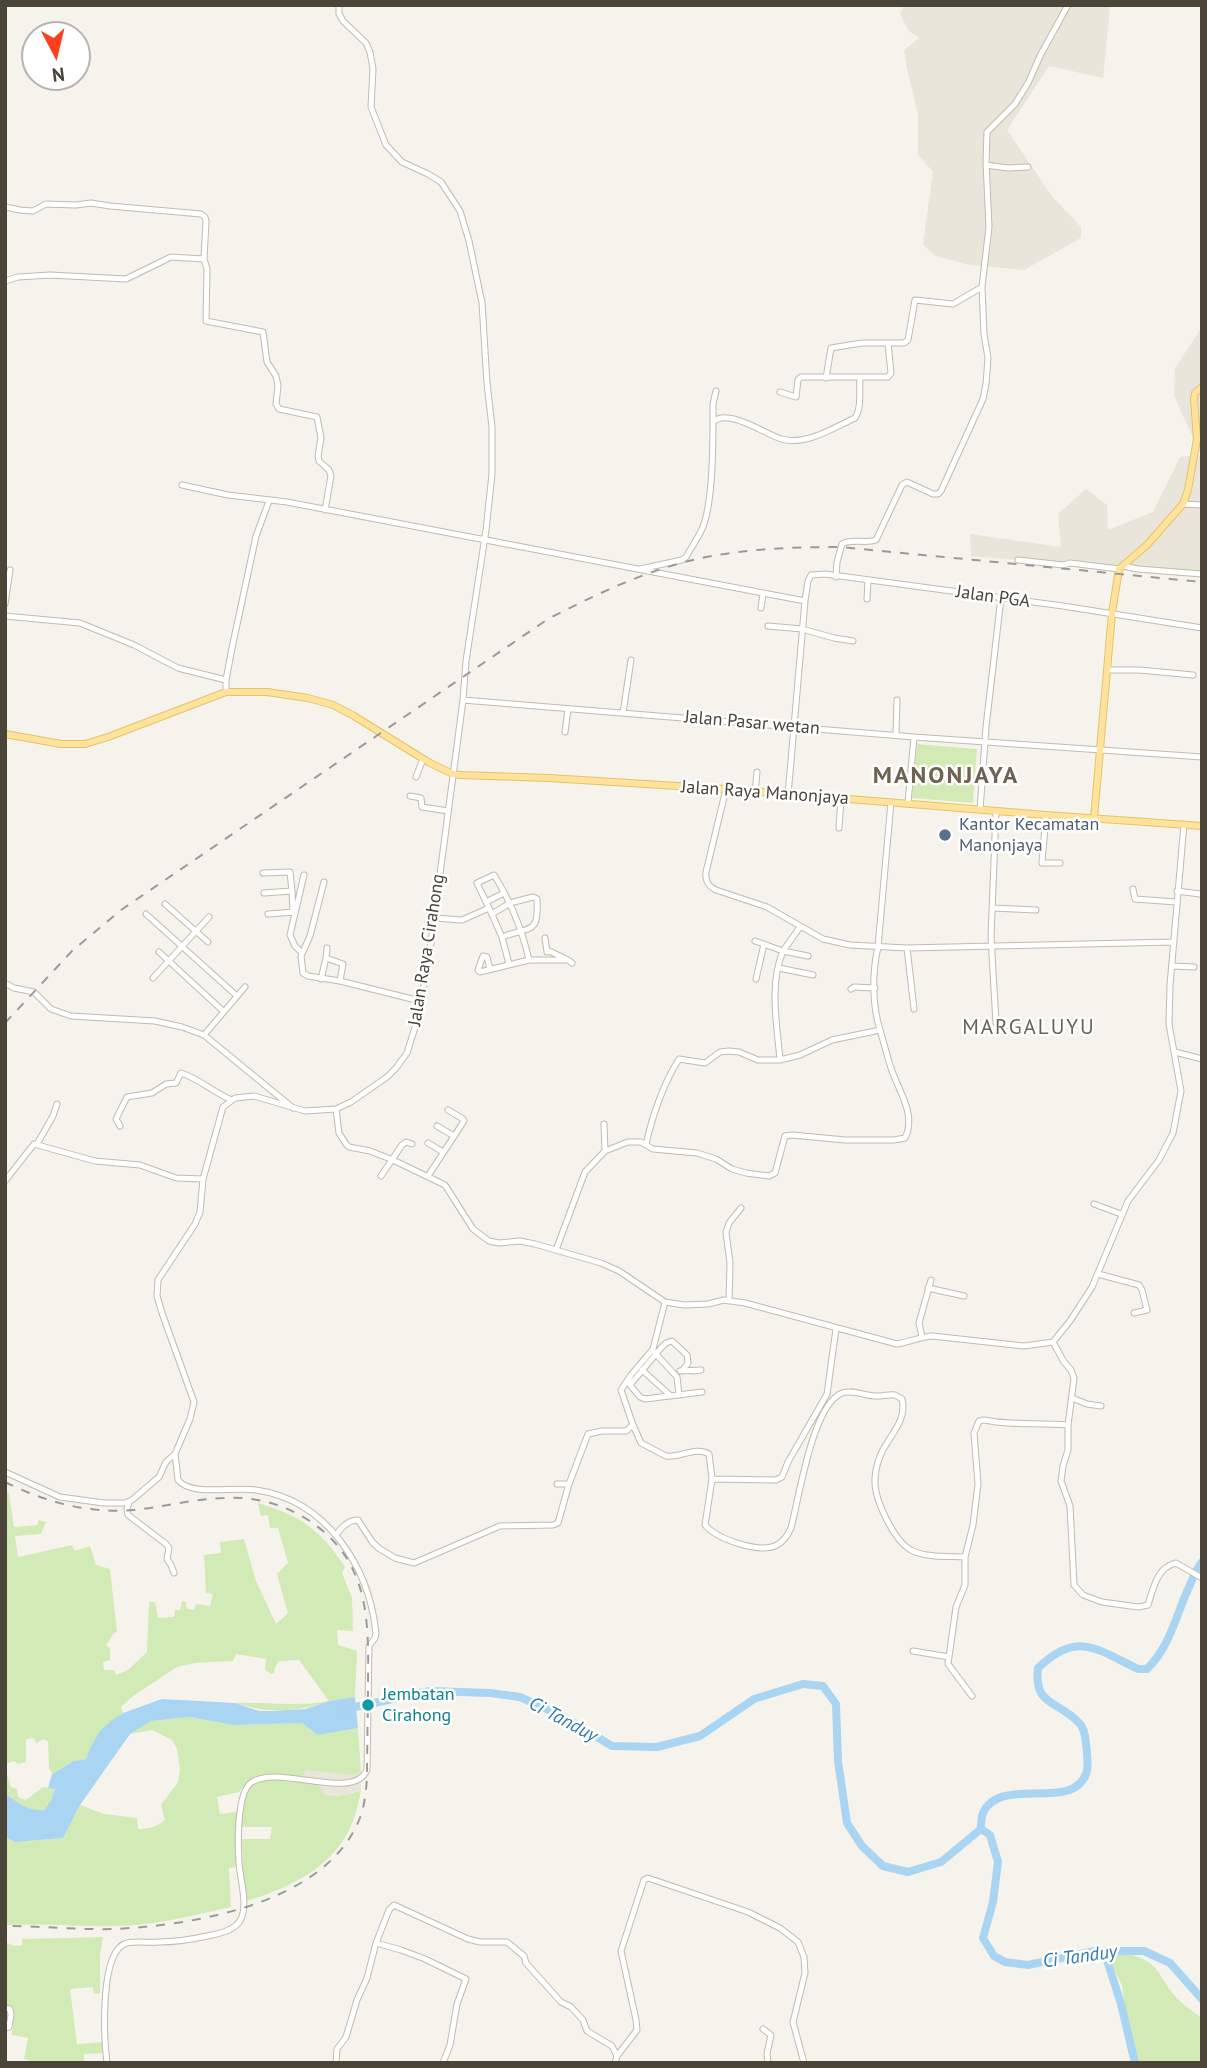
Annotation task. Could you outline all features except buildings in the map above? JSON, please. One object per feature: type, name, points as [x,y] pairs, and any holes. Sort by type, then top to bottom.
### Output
[{"type":"main road","points":[[1094,818],[1112,613],[1121,567],[1147,545],[1183,503],[1194,459],[1199,418],[1194,399],[1195,393],[1202,387]]},
{"type":"main road","points":[[5,734],[61,744],[85,744],[226,692],[267,692],[324,702],[354,716],[453,774]]},
{"type":"main road","name":"Jalan Raya Manonjaya","points":[[453,774],[726,789],[1202,826]]},
{"type":"street","points":[[339,5],[343,21],[366,43],[370,52],[373,69],[371,107],[386,145],[402,162],[440,183],[460,211],[482,303],[492,427],[492,474],[463,700]]},
{"type":"street","points":[[836,576],[842,544],[876,540],[902,485],[907,482],[933,494],[940,491],[983,399],[988,358],[982,286],[989,226],[987,132],[1015,104],[1067,6]]},
{"type":"street","points":[[986,165],[1008,168],[1028,166]]},
{"type":"street","points":[[5,206],[33,211],[46,204],[91,203],[201,214],[206,221],[206,321],[263,332],[267,362],[276,376],[276,404],[279,409],[317,417],[321,432],[319,461],[329,470],[331,476],[325,510]]},
{"type":"street","points":[[5,281],[18,277],[50,275],[126,279],[171,257],[204,258]]},
{"type":"street","points":[[826,378],[831,348],[862,343],[902,344],[907,341],[915,300],[953,304],[982,286]]},
{"type":"street","points":[[780,392],[796,397],[799,378],[890,376],[888,343]]},
{"type":"street","points":[[713,422],[717,418],[728,417],[783,440],[815,436],[855,418],[859,410],[860,378]]},
{"type":"street","points":[[637,570],[682,559],[702,528],[710,488],[713,404],[716,391]]},
{"type":"street","points":[[182,485],[288,502],[805,601],[788,795]]},
{"type":"street","points":[[226,692],[226,680],[256,536],[270,501]]},
{"type":"street","points":[[1183,503],[1202,505]]},
{"type":"street","points":[[1018,560],[1202,574]]},
{"type":"street","points":[[5,604],[10,570]]},
{"type":"street","name":"Jalan PGA","points":[[805,601],[809,576],[815,574],[1112,613],[1202,628]]},
{"type":"street","points":[[867,599],[868,581]]},
{"type":"street","points":[[761,608],[762,594]]},
{"type":"street","points":[[980,810],[1001,598]]},
{"type":"street","points":[[5,616],[80,623],[134,645],[178,668],[226,680]]},
{"type":"street","points":[[768,626],[802,629],[853,641]]},
{"type":"street","points":[[623,713],[631,660]]},
{"type":"street","points":[[1107,670],[1193,675]]},
{"type":"street","name":"Jalan Pasar wetan","points":[[463,700],[915,737],[1202,757]]},
{"type":"street","name":"Jalan Raya Cirahong","points":[[232,1100],[254,1096],[305,1111],[336,1109],[387,1077],[402,1061],[412,1038],[421,1001],[463,700]]},
{"type":"street","points":[[896,734],[897,700]]},
{"type":"street","points":[[565,732],[568,709]]},
{"type":"street","points":[[908,803],[915,737]]},
{"type":"street","points":[[415,777],[424,759]]},
{"type":"street","points":[[755,792],[757,772]]},
{"type":"street","points":[[726,789],[706,872],[710,887],[767,907],[823,939],[835,943],[907,948],[1174,942]]},
{"type":"street","points":[[410,796],[421,798],[422,807],[448,811]]},
{"type":"street","points":[[839,828],[841,798]]},
{"type":"street","points":[[556,1250],[585,1172],[605,1151],[633,1141],[653,1149],[697,1153],[716,1158],[732,1169],[769,1176],[775,1173],[785,1136],[859,1141],[905,1138],[908,1128],[905,1100],[891,1069],[875,1014],[876,958],[891,802]]},
{"type":"street","points":[[996,811],[991,946],[996,1024],[1018,1026]]},
{"type":"street","points":[[1046,815],[1042,863],[1060,863]]},
{"type":"street","points":[[336,1109],[339,1133],[349,1147],[370,1151],[393,1160],[444,1185],[474,1229],[489,1241],[520,1241],[611,1267],[665,1302],[677,1305],[729,1301],[745,1303],[897,1344],[922,1337],[960,1338],[1024,1346],[1053,1342],[1081,1307],[1098,1274],[1121,1214],[1159,1160],[1173,1133],[1181,1091],[1169,1024],[1176,902],[1184,824]]},
{"type":"street","points":[[263,873],[290,872],[294,912]]},
{"type":"street","points":[[302,953],[290,935],[304,875]]},
{"type":"street","points":[[509,964],[502,937],[477,883],[494,875],[522,929],[529,960]]},
{"type":"street","points":[[324,882],[310,936],[302,953],[303,973],[421,1001]]},
{"type":"street","points":[[1133,889],[1135,899],[1176,902]]},
{"type":"street","points":[[264,893],[292,891]]},
{"type":"street","points":[[1177,891],[1200,894]]},
{"type":"street","points":[[489,908],[504,893]]},
{"type":"street","points":[[434,918],[461,920],[489,908],[533,897],[537,899],[535,925],[502,937]]},
{"type":"street","points":[[165,904],[208,942]]},
{"type":"street","points":[[993,908],[1036,910]]},
{"type":"street","points":[[268,914],[294,912]]},
{"type":"street","points":[[146,914],[237,996]]},
{"type":"street","points":[[153,978],[209,916]]},
{"type":"street","points":[[489,931],[497,927]]},
{"type":"street","points":[[780,1060],[775,985],[783,951],[800,927]]},
{"type":"street","points":[[545,938],[547,959]]},
{"type":"street","points":[[755,941],[807,956]]},
{"type":"street","points":[[756,979],[764,944]]},
{"type":"street","points":[[321,979],[327,948]]},
{"type":"street","points":[[907,948],[914,1009]]},
{"type":"street","points":[[490,969],[529,960],[570,961],[547,950]]},
{"type":"street","points":[[159,952],[223,1010]]},
{"type":"street","points":[[326,958],[344,964],[340,981]]},
{"type":"street","points":[[1172,966],[1194,967]]},
{"type":"street","points":[[779,968],[813,975]]},
{"type":"street","points":[[5,983],[14,988],[34,992],[51,1009],[71,1016],[155,1021],[204,1035],[294,1108]]},
{"type":"street","points":[[204,1035],[223,1010],[246,987]]},
{"type":"street","points":[[851,989],[875,988]]},
{"type":"street","points":[[646,1144],[663,1088],[679,1059],[705,1063],[720,1052],[729,1051],[758,1060],[780,1060],[800,1055],[832,1040],[880,1030]]},
{"type":"street","points":[[1175,1052],[1202,1059]]},
{"type":"street","points":[[120,1126],[116,1119],[127,1097],[153,1093],[165,1084],[177,1083],[181,1073],[201,1081],[217,1094],[232,1100]]},
{"type":"street","points":[[174,1573],[167,1559],[169,1548],[128,1515],[127,1508],[129,1502],[159,1477],[166,1462],[175,1454],[190,1419],[194,1402],[162,1313],[157,1287],[161,1274],[198,1218],[203,1179],[223,1107],[232,1100]]},
{"type":"street","points":[[37,1144],[57,1104]]},
{"type":"street","points":[[428,1176],[464,1120],[448,1110]]},
{"type":"street","points":[[604,1124],[605,1151]]},
{"type":"street","points":[[437,1126],[454,1136]]},
{"type":"street","points":[[381,1176],[405,1143],[412,1144]]},
{"type":"street","points":[[428,1143],[443,1152]]},
{"type":"street","points":[[5,1181],[34,1144],[95,1161],[140,1165],[176,1178],[203,1179]]},
{"type":"street","points":[[1094,1204],[1121,1214]]},
{"type":"street","points":[[729,1301],[730,1263],[726,1232],[729,1223],[741,1208]]},
{"type":"street","points":[[1098,1274],[1139,1285],[1147,1310],[1133,1313]]},
{"type":"street","points":[[922,1337],[919,1323],[930,1280]]},
{"type":"street","points":[[929,1288],[964,1296]]},
{"type":"street","points":[[665,1302],[654,1352],[630,1384],[640,1396],[648,1399],[702,1392]]},
{"type":"street","points":[[712,1479],[776,1480],[782,1477],[827,1394],[836,1329]]},
{"type":"street","points":[[682,1371],[688,1363],[688,1357],[672,1341],[654,1352],[631,1375],[621,1390],[641,1443],[666,1457],[695,1450],[707,1452],[712,1479],[705,1525],[711,1532],[721,1538],[764,1548],[778,1545],[791,1528],[811,1443],[832,1401],[838,1394],[847,1392],[877,1396],[892,1394],[902,1399],[903,1407],[897,1428],[880,1455],[875,1476],[875,1488],[884,1517],[909,1549],[923,1554],[965,1557]]},
{"type":"street","points":[[1053,1342],[1074,1378],[1068,1450],[1061,1481],[1070,1506],[1074,1585],[1083,1595],[1102,1602],[1138,1607],[1148,1605],[1159,1575],[1166,1566],[1176,1563],[1202,1578]]},
{"type":"street","points":[[654,1352],[677,1377],[679,1395]]},
{"type":"street","points":[[642,1370],[671,1396]]},
{"type":"street","points":[[674,1372],[701,1370],[693,1371]]},
{"type":"street","points":[[827,1394],[832,1401]]},
{"type":"street","points":[[1072,1398],[1101,1406]]},
{"type":"street","points":[[972,1696],[950,1667],[948,1657],[956,1607],[965,1585],[965,1557],[973,1525],[978,1484],[974,1433],[979,1421],[1068,1425]]},
{"type":"street","points":[[337,1534],[341,1527],[358,1520],[380,1549],[395,1558],[414,1563],[500,1526],[556,1524],[588,1434],[626,1431],[633,1425]]},
{"type":"street","points":[[107,2063],[107,1977],[118,1948],[128,1943],[174,1941],[216,1934],[234,1927],[241,1918],[243,1908],[239,1863],[240,1830],[242,1793],[247,1786],[258,1779],[283,1777],[342,1784],[360,1779],[367,1770],[369,1646],[376,1633],[368,1591],[354,1561],[337,1534],[312,1513],[289,1500],[257,1490],[195,1490],[186,1486],[178,1480],[175,1454]]},
{"type":"street","points":[[5,1472],[60,1497],[104,1503],[129,1502]]},
{"type":"street","points":[[557,1484],[569,1484]]},
{"type":"street","points":[[913,1651],[948,1657]]},
{"type":"street","points":[[615,2063],[636,2029],[621,1951],[644,1880],[648,1878],[748,1912],[780,1928],[798,1942],[804,1957],[805,1973],[793,2022],[804,2063]]},
{"type":"street","points":[[336,2063],[337,2049],[346,2037],[376,1943],[389,1910],[394,1905],[468,1939],[507,1942],[524,1956],[526,1963],[561,2002],[571,2007],[583,2020],[587,2031],[611,2046],[617,2056]]},
{"type":"street","points":[[376,1943],[425,1959],[466,1979],[443,2063]]},
{"type":"street","points":[[5,2008],[10,2009],[11,2015],[9,2027],[5,2028]]},
{"type":"street","points":[[763,2029],[771,2035],[768,2063]]},
{"type":"shaded area","points":[[904,5],[1110,7],[1103,78],[1049,66],[1007,130],[1051,195],[1081,227],[1081,238],[1024,270],[970,265],[935,256],[923,244],[933,172],[918,155],[918,114],[904,50],[919,38],[908,30],[900,13]]},
{"type":"shaded area","points":[[1202,327],[1202,577],[971,556],[970,534],[1061,547],[1058,514],[1086,489],[1107,505],[1108,530],[1153,512],[1180,457],[1201,455],[1174,396],[1175,368]]},
{"type":"shaded area","points":[[306,1770],[353,1775],[361,1772],[361,1790],[343,1795],[324,1794],[301,1781]]},
{"type":"green space","points":[[917,744],[977,749],[973,803],[912,798]]},
{"type":"green space","points":[[5,1491],[9,1493],[14,1527],[38,1525],[38,1520],[46,1522],[41,1534],[15,1536],[18,1557],[72,1545],[75,1551],[90,1546],[96,1565],[110,1569],[117,1632],[106,1645],[110,1649],[110,1660],[103,1662],[104,1670],[114,1670],[116,1675],[128,1670],[147,1652],[149,1602],[155,1602],[158,1618],[174,1617],[175,1610],[180,1610],[182,1601],[186,1602],[187,1609],[194,1610],[196,1604],[210,1606],[213,1594],[206,1593],[204,1555],[221,1553],[220,1542],[244,1539],[256,1581],[276,1624],[288,1613],[277,1574],[288,1563],[278,1528],[270,1528],[268,1515],[261,1516],[258,1503],[298,1519],[318,1533],[345,1567],[342,1573],[352,1598],[353,1631],[337,1630],[338,1645],[357,1651],[355,1697],[282,1710],[259,1709],[235,1703],[294,1704],[329,1701],[299,1660],[279,1661],[271,1674],[265,1670],[266,1659],[236,1654],[233,1661],[177,1667],[133,1696],[121,1707],[123,1713],[105,1727],[96,1739],[86,1759],[74,1761],[52,1774],[49,1768],[48,1742],[44,1739],[36,1743],[34,1738],[26,1739],[26,1762],[18,1764],[14,1761],[5,1764]]},
{"type":"green space","points":[[190,1717],[233,1725],[302,1723],[318,1735],[358,1728],[361,1772],[353,1775],[306,1770],[302,1778],[260,1777],[252,1780],[239,1792],[217,1797],[220,1814],[237,1812],[238,1867],[229,1868],[231,1907],[147,1924],[5,1925],[5,1837],[15,1842],[63,1838],[80,1805],[104,1814],[137,1818],[138,1829],[146,1829],[162,1822],[165,1820],[161,1805],[178,1782],[180,1769],[177,1749],[172,1740],[152,1730],[130,1734],[151,1721]]},
{"type":"green space","points":[[5,1769],[11,1787],[17,1789],[18,1797],[26,1800],[43,1787],[55,1789],[44,1811],[28,1808],[5,1794]]},
{"type":"green space","points":[[283,1779],[318,1783],[324,1794],[329,1795],[343,1795],[361,1790],[356,1813],[335,1852],[322,1864],[294,1883],[244,1902],[242,1839],[270,1839],[272,1827],[241,1827],[242,1809],[248,1787],[259,1781]]},
{"type":"green space","points":[[103,1937],[100,1993],[94,1994],[93,1987],[70,1989],[77,2044],[104,2042],[104,2053],[84,2054],[84,2063],[38,2063],[24,2059],[28,2038],[12,2035],[14,2008],[5,2005],[5,1942],[14,1946],[22,1945],[22,1939]]},
{"type":"green space","points":[[1125,1953],[1152,1964],[1178,1999],[1202,2018],[1202,2063],[1138,2063],[1129,2035],[1122,1986],[1108,1956]]},
{"type":"water","points":[[355,1697],[358,1728],[318,1735],[302,1723],[233,1725],[190,1717],[151,1721],[130,1734],[80,1805],[63,1838],[15,1842],[5,1837],[5,1794],[28,1808],[44,1810],[55,1789],[48,1788],[52,1774],[74,1761],[86,1759],[100,1731],[123,1713],[162,1699],[235,1703],[259,1711],[274,1711],[305,1709]]},
{"type":"waterway","points":[[981,1829],[982,1815],[992,1802],[1004,1796],[1066,1791],[1078,1785],[1086,1774],[1087,1753],[1082,1726],[1042,1695],[1038,1668],[1064,1649],[1076,1646],[1098,1650],[1138,1669],[1147,1669],[1167,1641],[1193,1577],[1202,1562]]},
{"type":"waterway","name":"Ci Tanduy","points":[[346,1709],[430,1691],[490,1693],[520,1697],[560,1715],[612,1746],[657,1747],[700,1736],[754,1699],[803,1684],[823,1686],[836,1704],[838,1761],[847,1823],[862,1846],[883,1866],[908,1872],[941,1862],[981,1829],[990,1835],[998,1862],[993,1902],[983,1938],[994,1956],[1005,1962],[1028,1965],[1095,1951],[1144,1951],[1170,1963],[1202,1999]]},
{"type":"waterway","points":[[1095,1951],[1107,1960],[1135,2063]]},
{"type":"railway","points":[[5,1023],[72,951],[121,910],[548,619],[646,574],[700,558],[740,552],[840,547],[1202,582]]},
{"type":"railway","points":[[5,1482],[52,1501],[100,1510],[134,1510],[201,1500],[245,1498],[266,1502],[295,1513],[326,1533],[353,1569],[365,1611],[368,1657],[367,1778],[361,1815],[345,1845],[320,1870],[290,1889],[255,1904],[181,1922],[112,1929],[5,1926]]},
{"type":"place","name":"Kantor Kecamatan Manonjaya","points":[[945,835]]},
{"type":"place","name":"Jembatan Cirahong","points":[[368,1705]]},
{"type":"district","name":"MANONJAYA","points":[[946,776]]},
{"type":"district","name":"MARGALUYU","points":[[1029,1028]]}]
